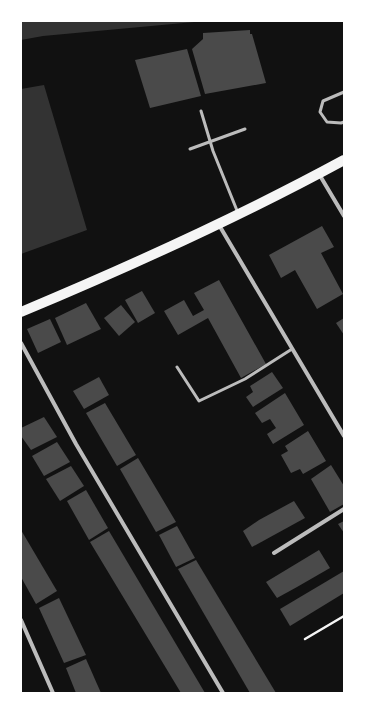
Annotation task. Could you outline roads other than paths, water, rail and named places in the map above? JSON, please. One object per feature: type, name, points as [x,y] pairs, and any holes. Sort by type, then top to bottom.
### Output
[{"type":"main road","points":[[21,312],[111,275],[219,225],[344,160]]},
{"type":"street","points":[[319,174],[344,216]]},
{"type":"street","points":[[219,225],[344,436]]},
{"type":"street","points":[[21,343],[76,444],[223,693]]},
{"type":"street","points":[[274,553],[344,509]]},
{"type":"street","points":[[21,620],[53,693]]},
{"type":"lane","points":[[344,92],[323,102],[320,112],[327,122],[344,122]]},
{"type":"lane","points":[[201,111],[210,142],[239,214]]},
{"type":"lane","points":[[190,149],[244,129]]},
{"type":"lane","points":[[177,367],[199,401],[245,379],[292,349]]}]
